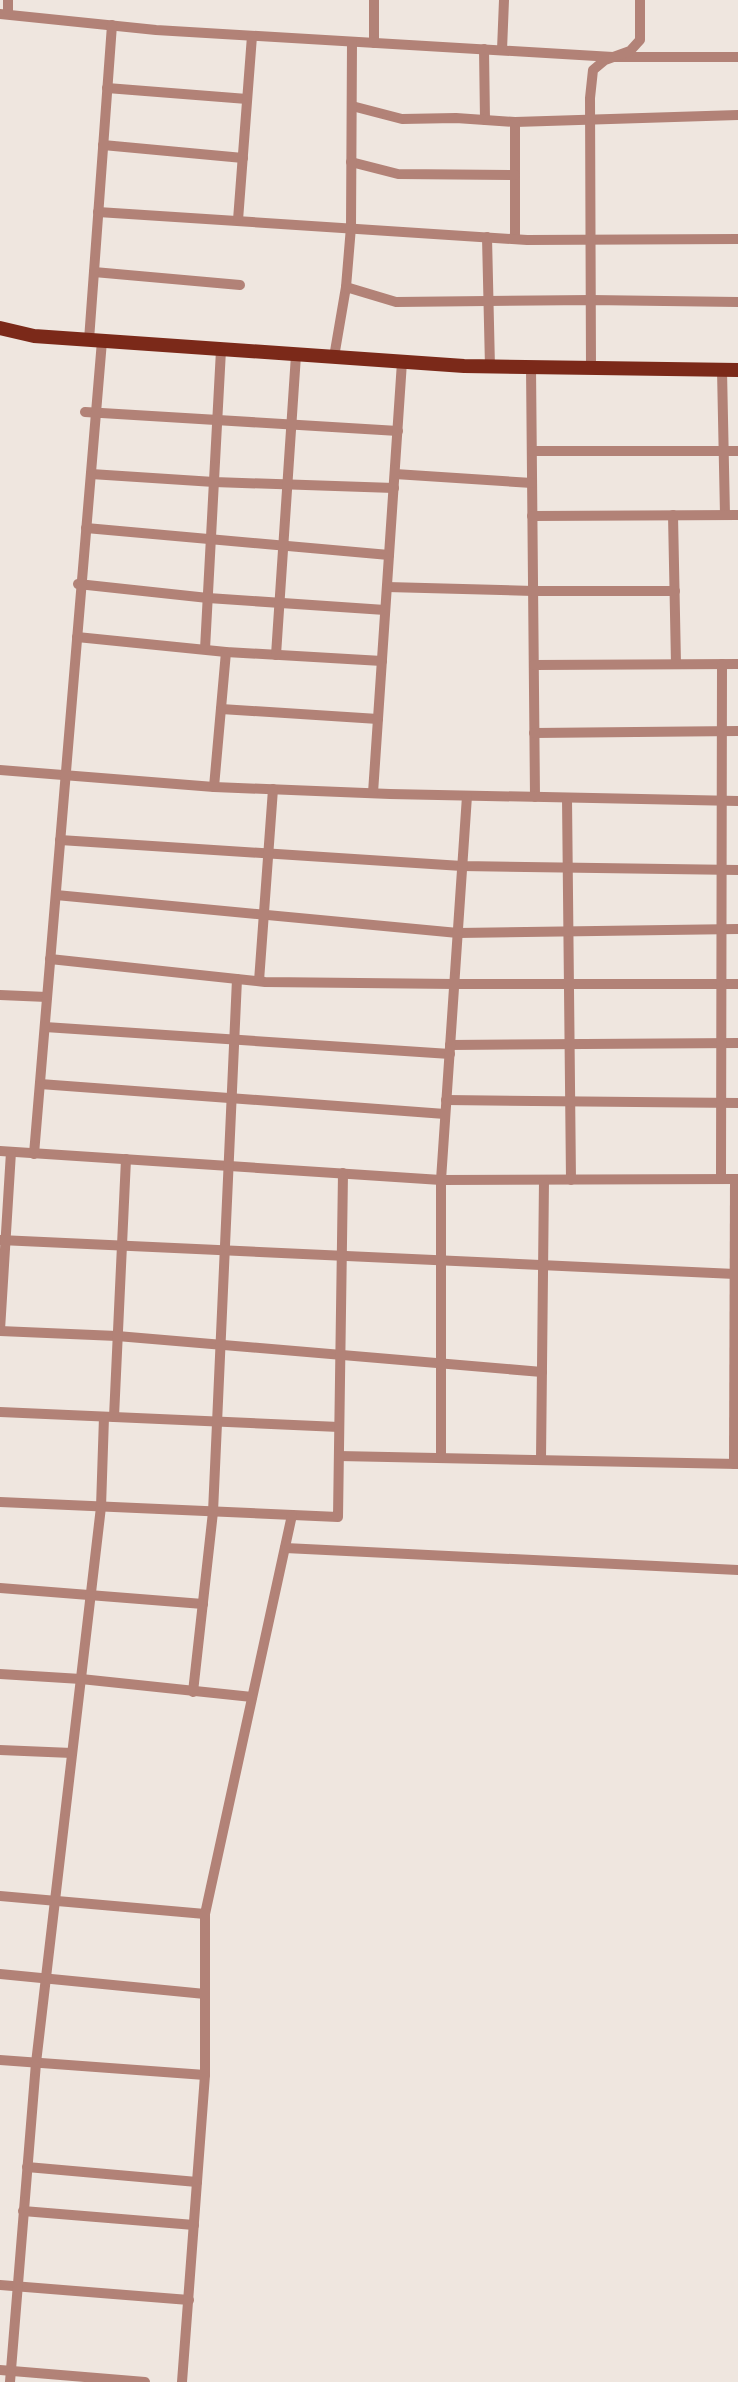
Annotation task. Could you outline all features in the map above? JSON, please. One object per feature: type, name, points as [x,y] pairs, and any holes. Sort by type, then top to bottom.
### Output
[{"type":"main road","points":[[0,328],[34,336],[402,362],[490,367],[738,370]]},
{"type":"street","points":[[8,0],[4,14],[156,30],[613,57],[738,57]]},
{"type":"street","points":[[374,0],[374,43]]},
{"type":"street","points":[[502,50],[504,0]]},
{"type":"street","points":[[591,368],[590,120],[593,69],[605,60],[630,51],[640,40],[640,0]]},
{"type":"street","points":[[34,1154],[91,474],[90,412],[96,341],[94,273],[112,25]]},
{"type":"street","points":[[238,220],[252,36]]},
{"type":"street","points":[[334,357],[346,286],[351,227],[352,42]]},
{"type":"street","points":[[484,49],[485,120]]},
{"type":"street","points":[[108,88],[247,99]]},
{"type":"street","points":[[352,106],[402,119],[515,122],[738,115]]},
{"type":"street","points":[[515,122],[515,239]]},
{"type":"street","points":[[103,145],[243,158]]},
{"type":"street","points":[[351,162],[398,174],[515,176]]},
{"type":"street","points":[[99,212],[515,239],[738,239]]},
{"type":"street","points":[[487,237],[490,367]]},
{"type":"street","points":[[94,273],[240,285]]},
{"type":"street","points":[[346,286],[396,302],[591,300],[738,302]]},
{"type":"street","points":[[205,649],[221,350]]},
{"type":"street","points":[[276,655],[296,355]]},
{"type":"street","points":[[373,793],[402,362]]},
{"type":"street","points":[[531,367],[535,797]]},
{"type":"street","points":[[722,370],[726,515]]},
{"type":"street","points":[[90,412],[398,431]]},
{"type":"street","points":[[532,451],[738,451]]},
{"type":"street","points":[[91,474],[214,482],[394,488]]},
{"type":"street","points":[[394,474],[532,483]]},
{"type":"street","points":[[673,515],[676,664]]},
{"type":"street","points":[[532,516],[738,515]]},
{"type":"street","points":[[87,528],[389,555]]},
{"type":"street","points":[[80,584],[208,598],[386,610]]},
{"type":"street","points":[[387,587],[533,591],[675,591]]},
{"type":"street","points":[[77,637],[226,652],[382,661]]},
{"type":"street","points":[[214,787],[226,652]]},
{"type":"street","points":[[721,1179],[722,664]]},
{"type":"street","points":[[534,665],[738,664]]},
{"type":"street","points":[[221,709],[378,719]]},
{"type":"street","points":[[534,733],[738,731]]},
{"type":"street","points":[[0,770],[214,787],[467,796],[738,801]]},
{"type":"street","points":[[258,981],[273,789]]},
{"type":"street","points":[[441,1458],[441,1180],[467,796]]},
{"type":"street","points":[[567,798],[571,1180]]},
{"type":"street","points":[[60,840],[462,866],[738,870]]},
{"type":"street","points":[[56,895],[458,933],[738,929]]},
{"type":"street","points":[[50,959],[258,981],[738,984]]},
{"type":"street","points":[[193,1692],[213,1512],[237,979]]},
{"type":"street","points":[[0,995],[47,997]]},
{"type":"street","points":[[45,1027],[234,1040],[450,1049],[738,1043]]},
{"type":"street","points":[[40,1084],[445,1114]]},
{"type":"street","points":[[446,1100],[738,1102]]},
{"type":"street","points":[[339,1456],[736,1464],[736,1179],[441,1180],[5,1151],[0,1330],[117,1336],[542,1372]]},
{"type":"street","points":[[126,1159],[117,1336],[101,1507],[36,2063],[17,2287],[7,2374],[145,2382]]},
{"type":"street","points":[[0,1502],[338,1517],[343,1173]]},
{"type":"street","points":[[541,1460],[544,1180]]},
{"type":"street","points":[[2,1241],[735,1274]]},
{"type":"street","points":[[0,1412],[339,1427]]},
{"type":"street","points":[[182,2382],[205,2075],[205,1914],[292,1515]]},
{"type":"street","points":[[285,1548],[738,1570]]},
{"type":"street","points":[[0,1588],[203,1604]]},
{"type":"street","points":[[0,1674],[81,1678],[252,1697]]},
{"type":"street","points":[[0,1750],[72,1753]]},
{"type":"street","points":[[0,1896],[205,1914]]},
{"type":"street","points":[[0,1974],[205,1994]]},
{"type":"street","points":[[0,2060],[205,2075]]},
{"type":"street","points":[[27,2167],[197,2182]]},
{"type":"street","points":[[24,2211],[194,2225]]},
{"type":"street","points":[[0,2285],[189,2300]]}]
